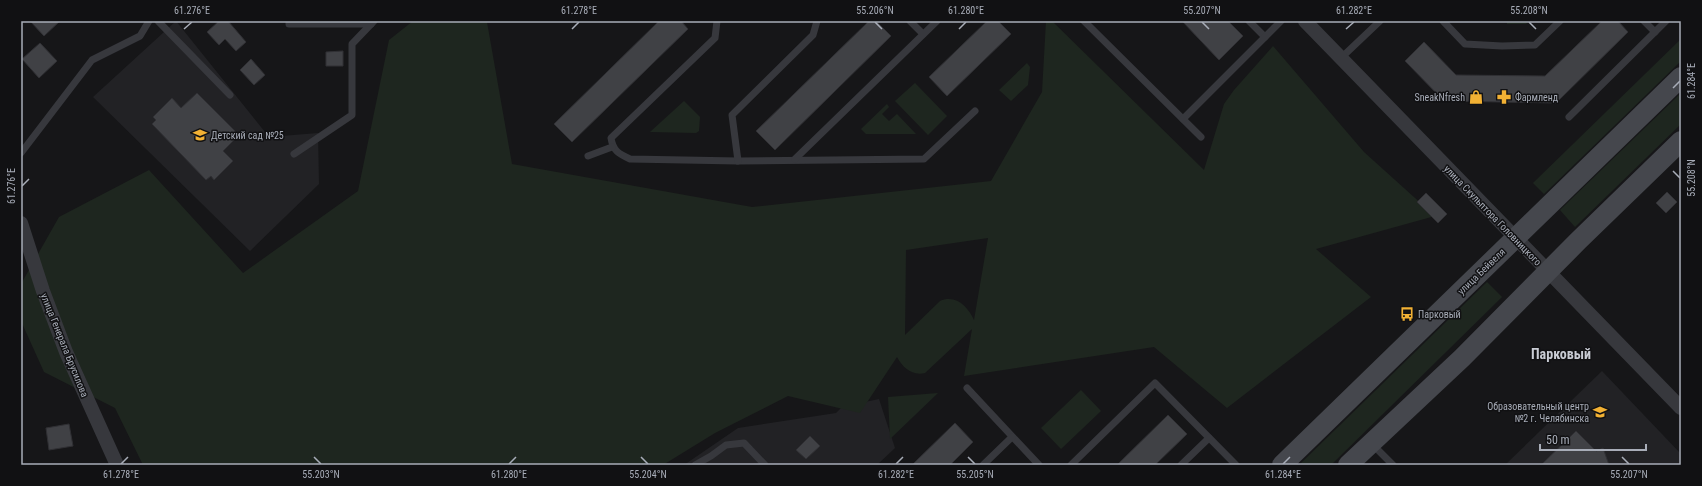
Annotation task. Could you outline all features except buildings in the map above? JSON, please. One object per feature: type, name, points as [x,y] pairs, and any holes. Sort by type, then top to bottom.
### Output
[{"type":"main road","name":"улица Бейвеля","points":[[1282,465],[1681,77]]},
{"type":"main road","points":[[1348,465],[1462,358],[1681,141]]},
{"type":"street","name":"улица Скульптора Головницкого","points":[[1305,21],[1681,408]]},
{"type":"street","name":"улица Генерала Брусилова","points":[[21,223],[43,290],[66,352],[117,465]]},
{"type":"lane","points":[[21,153],[92,60],[140,36],[149,21]]},
{"type":"lane","points":[[158,21],[230,95]]},
{"type":"lane","points":[[289,21],[289,24],[372,23]]},
{"type":"lane","points":[[717,21],[715,38],[611,138],[612,146],[618,154],[630,160],[738,161],[795,159],[924,159],[975,111]]},
{"type":"lane","points":[[738,161],[732,115],[813,35],[817,21]]},
{"type":"lane","points":[[910,21],[923,34]]},
{"type":"lane","points":[[795,159],[937,21]]},
{"type":"lane","points":[[1084,21],[1201,138]]},
{"type":"lane","points":[[1249,21],[1265,37]]},
{"type":"lane","points":[[1183,119],[1281,21]]},
{"type":"lane","points":[[1341,58],[1380,21]]},
{"type":"lane","points":[[1443,21],[1465,44],[1535,46],[1560,21]]},
{"type":"lane","points":[[1644,21],[1655,32]]},
{"type":"lane","points":[[1569,117],[1666,21]]},
{"type":"lane","points":[[294,154],[352,115],[352,44],[372,23]]},
{"type":"lane","points":[[588,156],[612,146]]},
{"type":"lane","points":[[1072,465],[1155,383],[1236,465]]},
{"type":"lane","points":[[967,388],[1039,465]]},
{"type":"lane","points":[[983,465],[1012,437]]},
{"type":"lane","points":[[1181,465],[1209,438]]},
{"type":"lane","points":[[695,465],[726,445],[744,443],[765,465]]},
{"type":"lane","points":[[1371,443],[1393,465]]},
{"type":"shaded area","name":"Детский сад №25","points":[[176,21],[269,137],[318,133],[319,184],[250,251],[93,97]]},
{"type":"shaded area","points":[[413,21],[487,22],[512,164],[752,207],[991,181],[1042,92],[1046,21],[1052,21],[1204,170],[1224,104],[1234,90],[1273,46],[1364,152],[1435,216],[1316,249],[1371,297],[1227,408],[1154,347],[964,376],[972,329],[925,373],[920,374],[908,370],[902,365],[897,357],[860,413],[788,396],[715,433],[663,465],[143,465],[115,408],[44,372],[21,321],[21,284],[59,217],[149,170],[243,273],[358,191],[389,40]],"holes":[[[988,238],[974,320],[965,306],[951,299],[946,299],[940,301],[905,335],[906,250]]]},
{"type":"shaded area","points":[[1507,21],[1529,21],[1526,24],[1507,24]]},
{"type":"shaded area","points":[[1681,39],[1681,61],[1544,194],[1533,183]]},
{"type":"shaded area","points":[[1027,63],[1030,67],[1028,85],[1011,101],[999,90]]},
{"type":"shaded area","points":[[915,83],[947,116],[928,135],[895,101]]},
{"type":"shaded area","points":[[1681,93],[1681,124],[1575,227],[1560,210]]},
{"type":"shaded area","points":[[684,101],[700,117],[699,131],[696,133],[650,132]]},
{"type":"shaded area","points":[[887,104],[889,107],[882,114],[889,121],[897,114],[916,134],[866,134],[861,129]]},
{"type":"shaded area","points":[[1487,282],[1502,297],[1331,465],[1299,465]]},
{"type":"shaded area","name":"Образовательный центр №2 г. Челябинска","points":[[1602,371],[1681,454],[1681,465],[1505,465]]},
{"type":"shaded area","points":[[1081,390],[1101,411],[1061,449],[1041,428]]},
{"type":"shaded area","points":[[938,393],[890,439],[888,397]]},
{"type":"shaded area","points":[[879,399],[895,448],[877,465],[684,465],[738,428],[836,413],[842,407]]},
{"type":"place","name":"SneakNfresh","points":[[1476,97]]},
{"type":"place","name":"Фармленд","points":[[1504,97]]},
{"type":"place","name":"Детский сад №25","points":[[200,135]]},
{"type":"place","name":"Парковый","points":[[1407,314]]},
{"type":"place","name":"Образовательный центр №2 г. Челябинска","points":[[1600,412]]},
{"type":"district","name":"Парковый","points":[[1561,354]]}]
